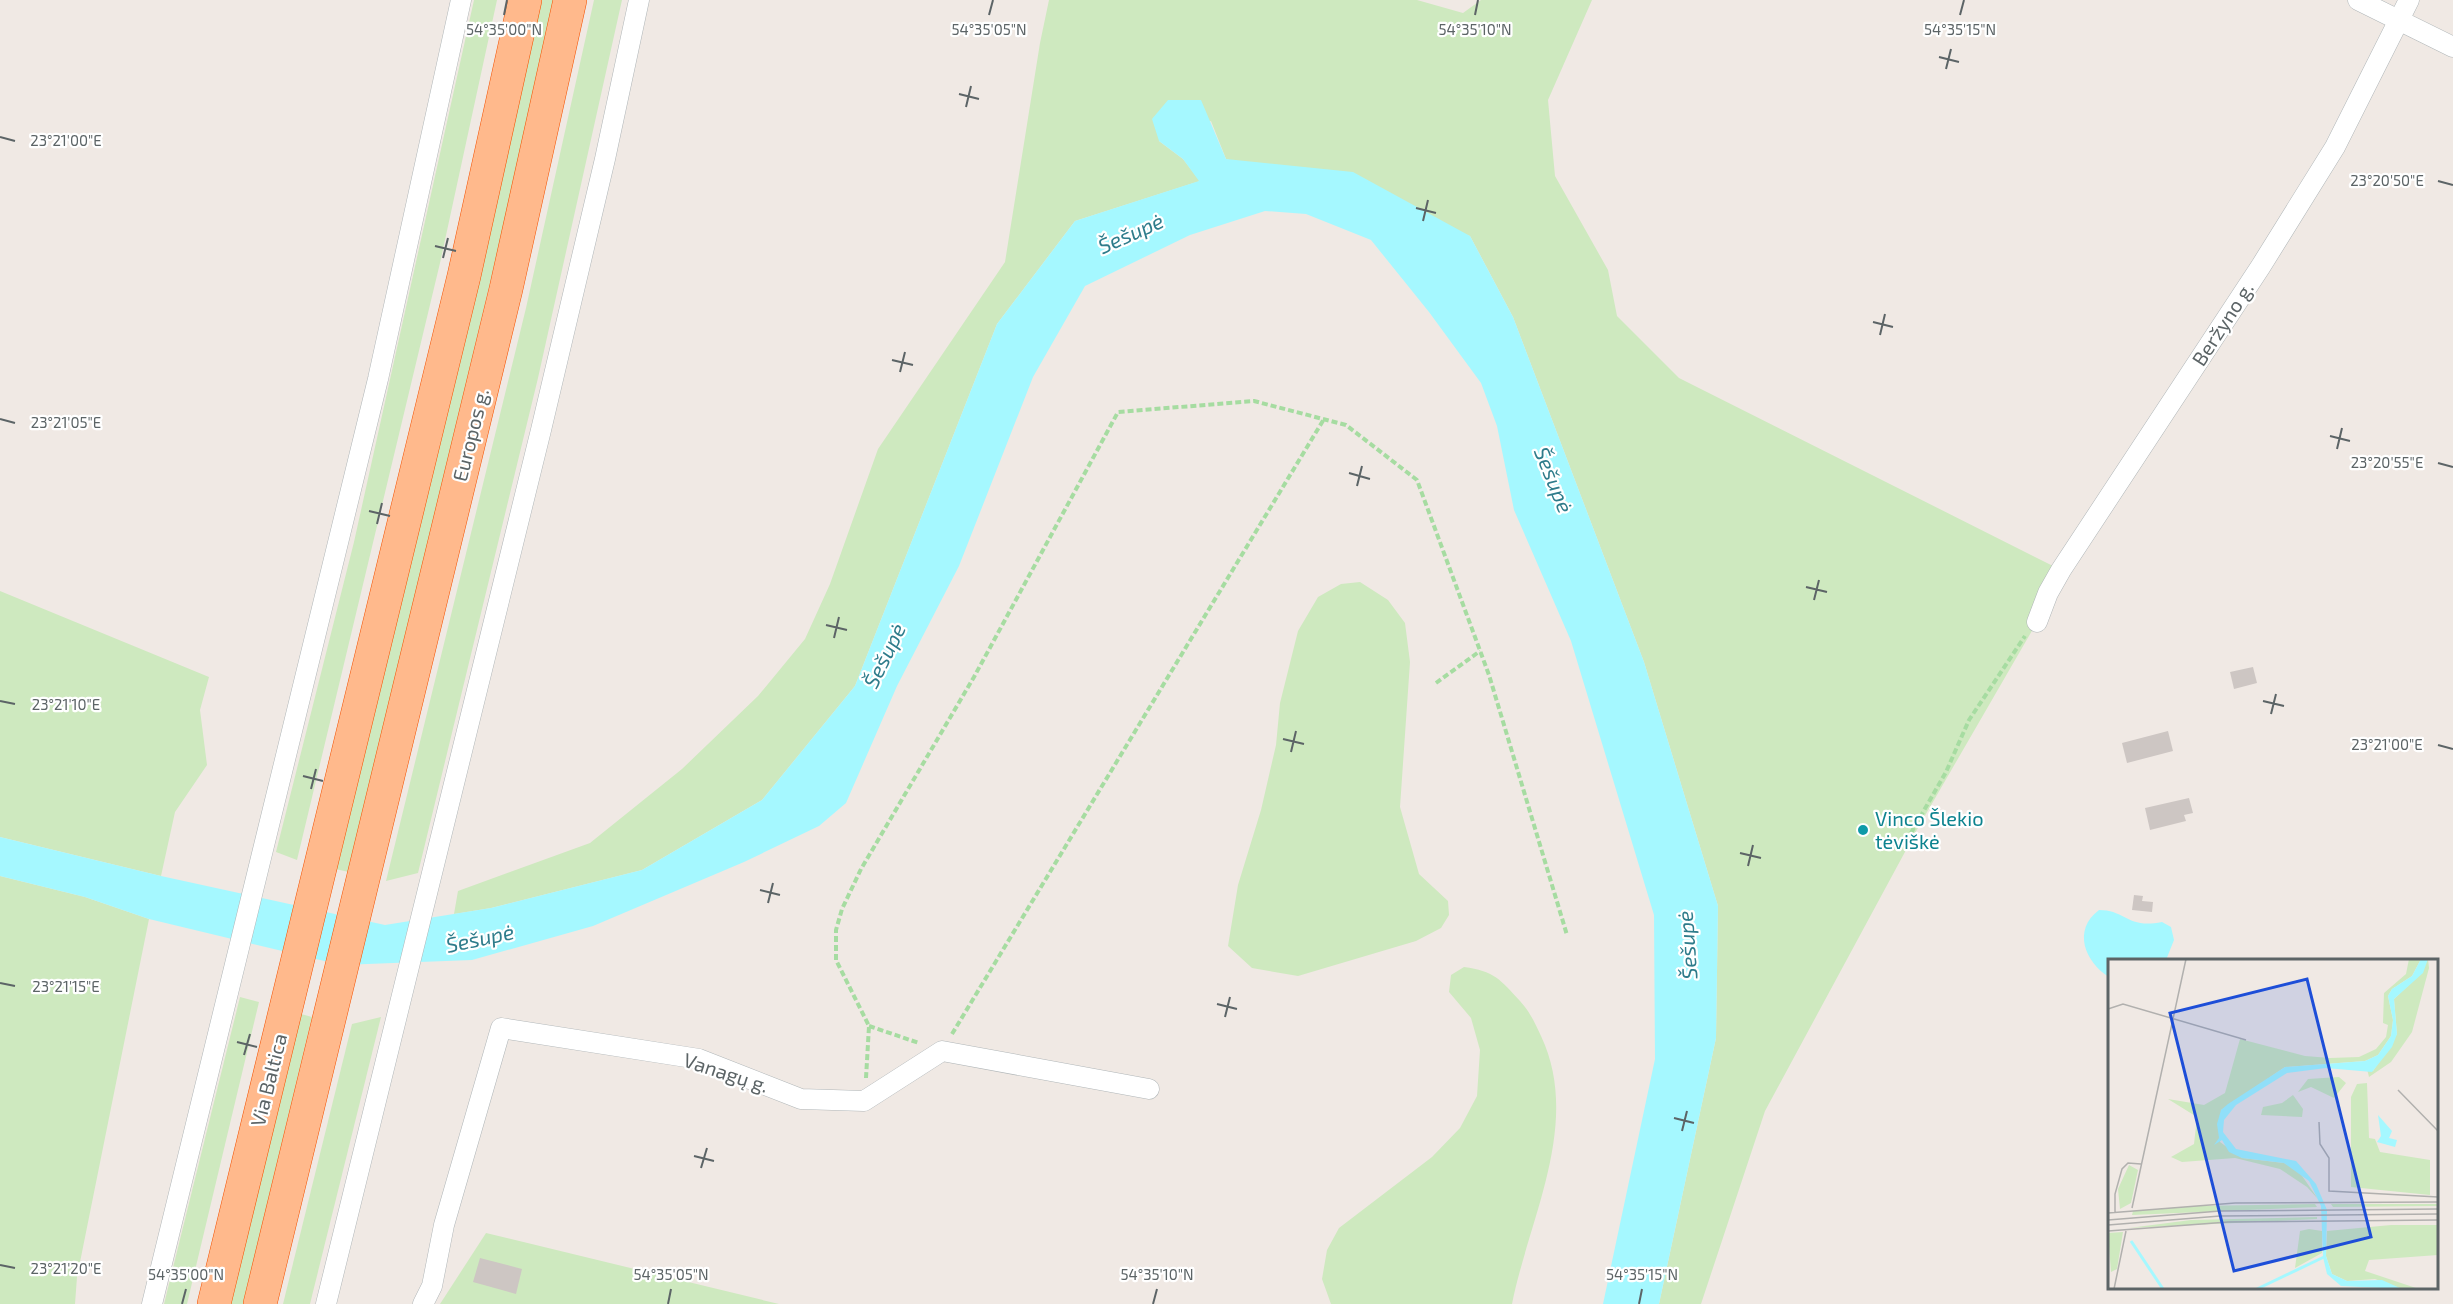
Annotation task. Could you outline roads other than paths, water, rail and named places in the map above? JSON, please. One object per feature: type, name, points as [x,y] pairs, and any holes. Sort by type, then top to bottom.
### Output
[{"type":"highway","name":"Via Baltica","points":[[214,1304],[464,276],[525,0]]},
{"type":"highway","name":"Europos g.","points":[[260,1304],[506,289],[570,0]]},
{"type":"street","points":[[152,1304],[378,379],[461,0]]},
{"type":"street","points":[[326,1304],[574,294],[639,0]]},
{"type":"street","points":[[2358,0],[2453,47]]},
{"type":"street","name":"Beržyno g.","points":[[2037,621],[2048,592],[2061,570],[2262,266],[2335,147],[2409,0]]},
{"type":"street","name":"Vanagų g.","points":[[423,1304],[432,1286],[444,1225],[501,1028],[699,1059],[801,1099],[864,1101],[942,1051],[1149,1089]]},
{"type":"water","name":"Šešupė","points":[[1168,100],[1201,100],[1226,159],[1353,172],[1470,236],[1513,317],[1644,662],[1718,906],[1716,1038],[1659,1304],[1603,1304],[1655,1059],[1654,915],[1571,641],[1514,510],[1497,426],[1481,383],[1429,312],[1371,240],[1306,214],[1265,211],[1190,235],[1085,286],[1033,377],[959,566],[897,686],[846,803],[819,826],[744,862],[593,926],[472,960],[341,965],[149,919],[85,897],[0,876],[0,837],[161,876],[385,925],[491,908],[642,870],[762,800],[855,686],[997,324],[1075,221],[1199,181],[1183,159],[1159,141],[1152,119]]},
{"type":"water","points":[[2099,910],[2115,913],[2141,923],[2162,922],[2171,927],[2174,940],[2166,959],[2108,959],[2108,976],[2094,963],[2085,945],[2086,927]]},
{"type":"place","name":"Vinco Šlekio tėviškė","points":[[1863,830]]}]
